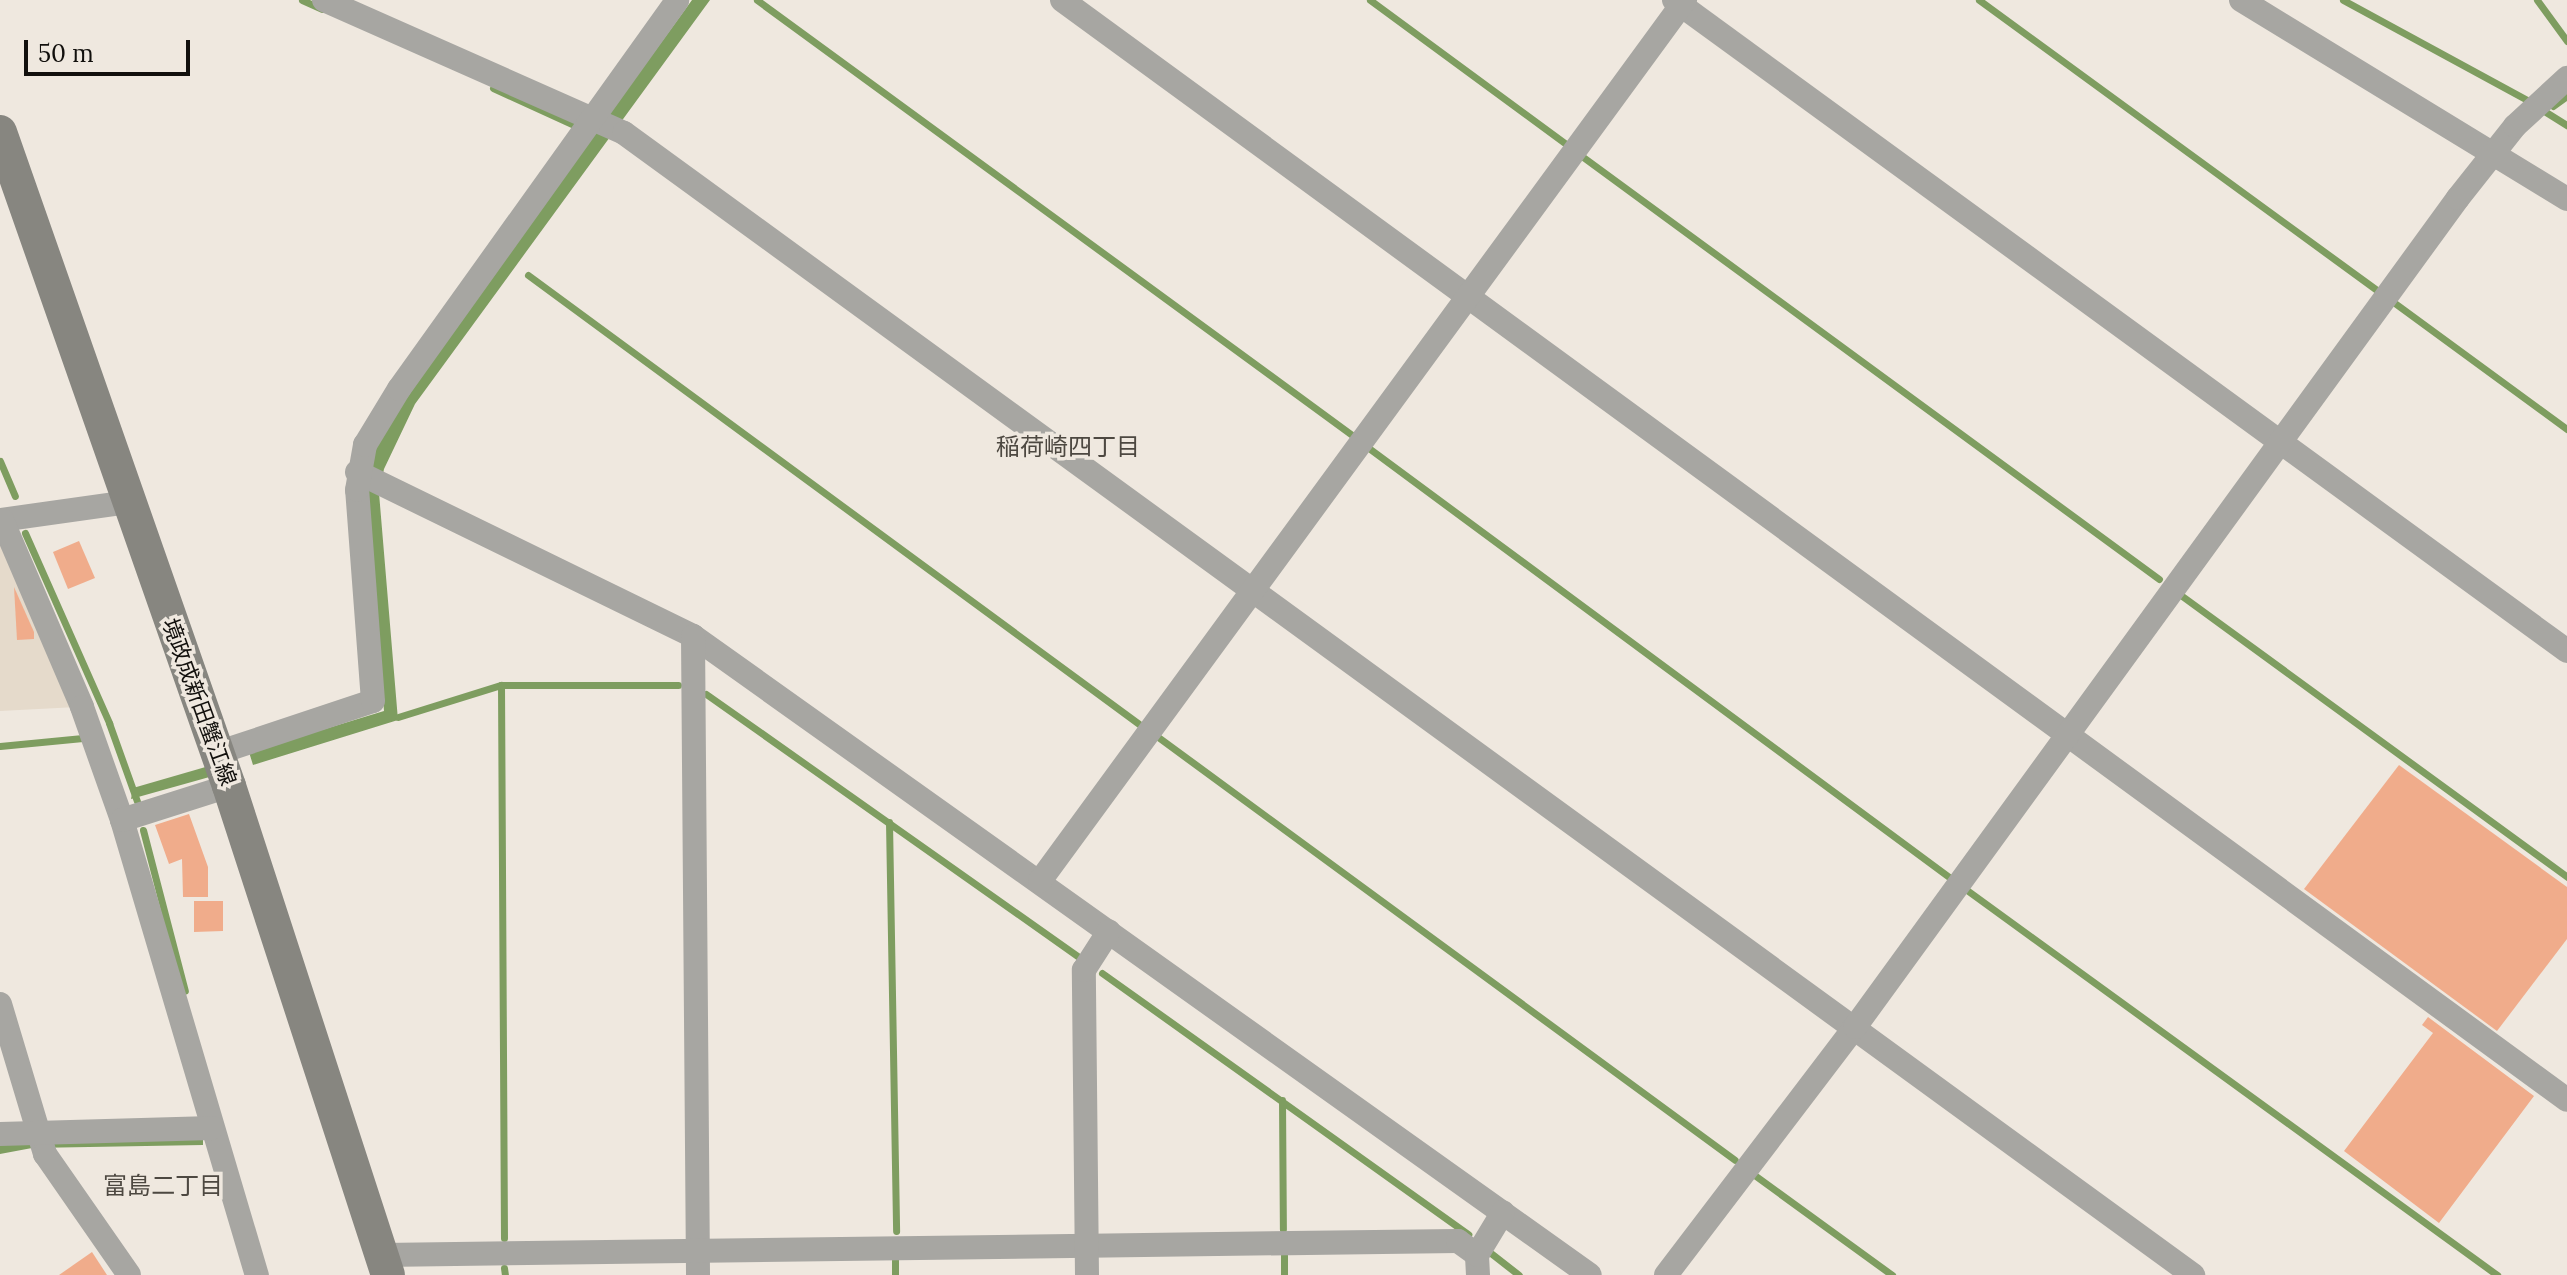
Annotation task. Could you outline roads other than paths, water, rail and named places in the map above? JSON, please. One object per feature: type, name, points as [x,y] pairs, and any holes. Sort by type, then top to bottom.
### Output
[{"type":"main road","name":"境政成新田蟹江線","points":[[0,132],[229,786],[385,1265]]},
{"type":"street","points":[[324,0],[624,133],[1255,588],[2193,1275]]},
{"type":"street","points":[[217,753],[373,701],[368,477],[378,419],[677,0]]},
{"type":"street","points":[[1062,0],[2567,1100]]},
{"type":"street","points":[[2241,0],[2495,151],[2567,199]]},
{"type":"street","points":[[1040,881],[1680,2],[2567,651]]},
{"type":"street","points":[[1666,1275],[1855,1027],[2495,151],[2567,78]]},
{"type":"street","points":[[368,477],[693,636],[1590,1275]]},
{"type":"street","points":[[128,502],[1,520],[82,707],[122,820],[257,1275]]},
{"type":"street","points":[[693,636],[697,1263]]},
{"type":"street","points":[[122,820],[229,786]]},
{"type":"street","points":[[1087,1275],[1084,970],[1109,931]]},
{"type":"street","points":[[0,1004],[41,1141],[129,1275]]},
{"type":"street","points":[[0,1134],[41,1141],[212,1128]]},
{"type":"street","points":[[385,1265],[697,1263],[1086,1246],[1458,1241],[1478,1265],[1503,1212]]},
{"type":"waterway","points":[[302,0],[322,9]]},
{"type":"waterway","points":[[757,0],[1352,435]]},
{"type":"waterway","points":[[1370,0],[1569,146]]},
{"type":"waterway","points":[[1979,0],[2379,292]]},
{"type":"waterway","points":[[2343,0],[2527,100]]},
{"type":"waterway","points":[[2537,0],[2567,41]]},
{"type":"waterway","points":[[493,88],[578,127]]},
{"type":"waterway","points":[[2553,106],[2567,96]]},
{"type":"waterway","points":[[2541,109],[2567,125]]},
{"type":"waterway","points":[[1583,157],[2159,579]]},
{"type":"waterway","points":[[528,275],[1139,724]]},
{"type":"waterway","points":[[2396,304],[2567,429]]},
{"type":"waterway","points":[[1370,449],[1949,877]]},
{"type":"waterway","points":[[0,461],[15,496]]},
{"type":"waterway","points":[[25,533],[109,723],[137,801]]},
{"type":"waterway","points":[[2182,596],[2567,877]]},
{"type":"waterway","points":[[501,685],[504,1238]]},
{"type":"waterway","points":[[398,717],[501,685],[678,685]]},
{"type":"waterway","points":[[706,694],[1079,957]]},
{"type":"waterway","points":[[1158,737],[1735,1160]]},
{"type":"waterway","points":[[0,746],[83,738]]},
{"type":"waterway","points":[[889,822],[896,1231]]},
{"type":"waterway","points":[[143,830],[185,991]]},
{"type":"waterway","points":[[1964,888],[2497,1275]]},
{"type":"waterway","points":[[1102,973],[1468,1234]]},
{"type":"waterway","points":[[1282,1100],[1283,1229]]},
{"type":"waterway","points":[[1753,1174],[1892,1275]]},
{"type":"waterway","points":[[1492,1254],[1519,1275]]},
{"type":"waterway","points":[[1284,1255],[1284,1275]]},
{"type":"waterway","points":[[895,1260],[895,1275]]},
{"type":"waterway","points":[[504,1268],[505,1275]]},
{"type":"district","name":"稲荷崎四丁目","points":[[1068,447]]},
{"type":"district","name":"富島二丁目","points":[[163,1186]]}]
